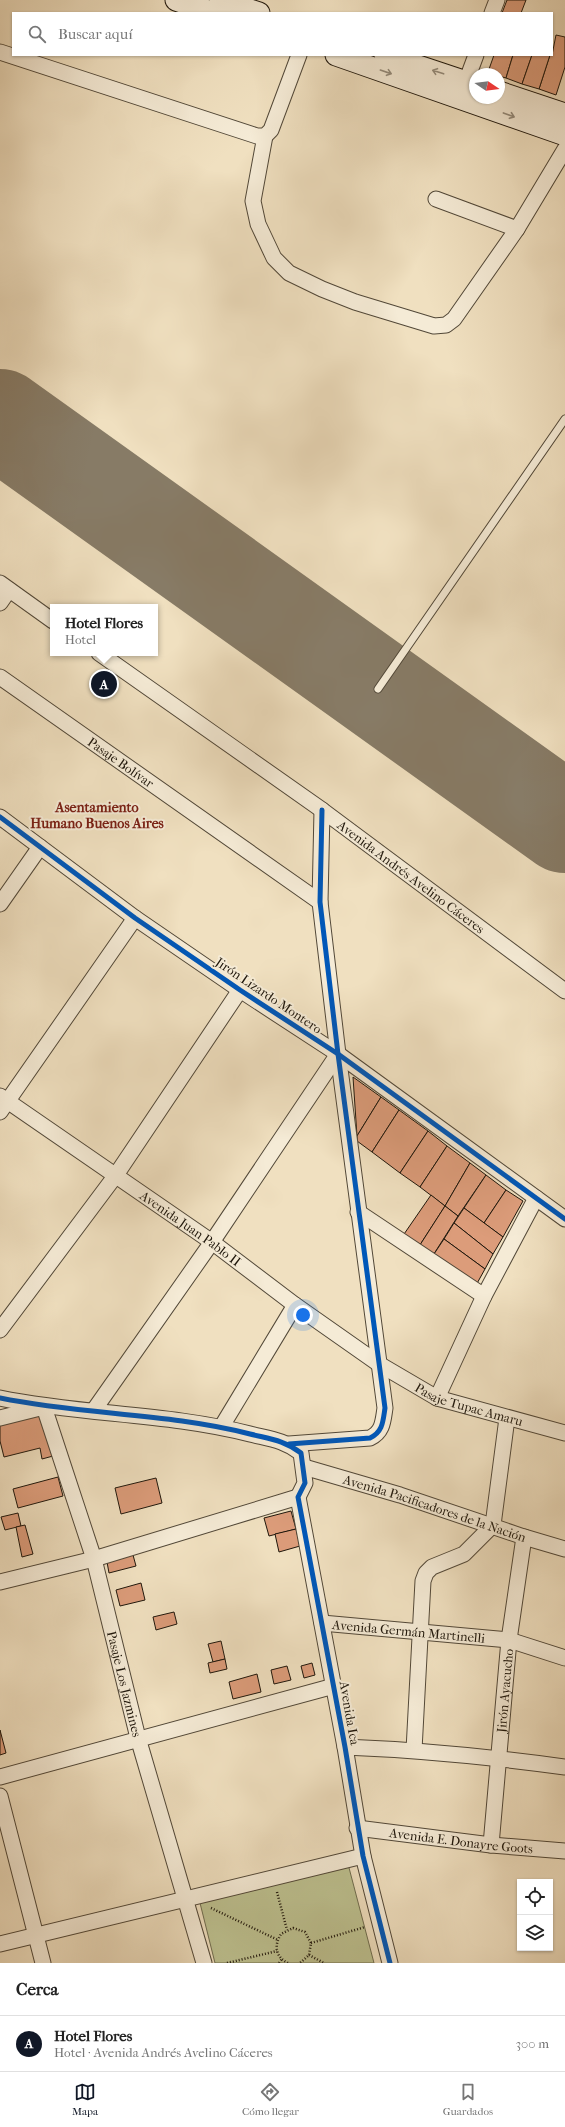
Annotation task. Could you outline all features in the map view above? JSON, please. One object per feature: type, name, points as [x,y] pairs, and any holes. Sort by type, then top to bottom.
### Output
[{"type":"street","points":[[176,0],[211,12]]},
{"type":"street","points":[[220,0],[256,12]]},
{"type":"street","points":[[492,12],[497,0]]},
{"type":"street","points":[[0,52],[12,56]]},
{"type":"street","points":[[12,56],[257,136],[265,136]]},
{"type":"street","points":[[299,56],[271,130],[265,136],[253,201],[258,224],[274,258],[289,272],[322,289],[356,302],[434,326],[446,324],[454,319],[517,229],[565,149]]},
{"type":"street","points":[[339,56],[565,135]]},
{"type":"street","points":[[388,56],[469,82]]},
{"type":"street","points":[[474,68],[476,56]]},
{"type":"street","points":[[505,94],[565,114]]},
{"type":"street","points":[[436,199],[517,229]]},
{"type":"street","points":[[0,603],[5,587],[50,619]]},
{"type":"street","name":"Avenida Andrés Avelino Cáceres","points":[[103,656],[322,810],[565,991]]},
{"type":"street","name":"Pasaje Bolívar","points":[[0,677],[320,902]]},
{"type":"street","points":[[0,1398],[44,1407],[94,1410],[222,1426],[289,1444],[353,1440],[377,1435],[383,1426],[385,1408],[358,1212],[320,902],[322,810]]},
{"type":"street","name":"Jirón Lizardo Montero","points":[[0,817],[135,918],[240,990],[338,1054],[565,1219]]},
{"type":"street","points":[[0,904],[40,847]]},
{"type":"street","points":[[3,1103],[135,918]]},
{"type":"street","points":[[0,1330],[116,1176],[240,990]]},
{"type":"street","points":[[94,1410],[212,1242],[338,1054]]},
{"type":"street","name":"Avenida Juan Pablo II","points":[[3,1103],[116,1176],[212,1242],[295,1305],[379,1364]]},
{"type":"street","points":[[437,1398],[484,1296],[536,1198]]},
{"type":"street","points":[[358,1212],[484,1296]]},
{"type":"street","points":[[222,1426],[295,1305]]},
{"type":"street","name":"Pasaje Tupac Amaru","points":[[379,1364],[437,1398],[507,1418],[564,1429]]},
{"type":"street","points":[[0,1418],[44,1407]]},
{"type":"street","name":"Pasaje Los Jazmines","points":[[44,1407],[94,1559],[138,1738],[204,1963]]},
{"type":"street","points":[[414,1750],[423,1581],[426,1573],[432,1567],[464,1554],[493,1526],[507,1418]]},
{"type":"street","points":[[0,1582],[94,1559],[298,1497],[306,1483],[304,1467],[301,1453],[289,1444]]},
{"type":"street","name":"Avenida Pacificadores de la Nación","points":[[304,1467],[400,1495],[524,1537],[565,1548]]},
{"type":"street","name":"Avenida Ica","points":[[298,1497],[345,1747],[362,1856],[390,1963]]},
{"type":"street","name":"Jirón Ayacucho","points":[[491,1845],[509,1640],[524,1537]]},
{"type":"street","name":"Avenida Germán Martinelli","points":[[322,1623],[509,1640],[565,1658]]},
{"type":"street","points":[[0,1777],[138,1738],[334,1686]]},
{"type":"street","points":[[345,1747],[414,1750],[498,1758],[565,1767]]},
{"type":"street","points":[[0,1796],[43,1963]]},
{"type":"street","name":"Avenida E. Donayre Goots","points":[[357,1828],[491,1845],[565,1851]]},
{"type":"street","points":[[0,1944],[362,1856]]},
{"type":"lane","points":[[378,689],[565,419]]},
{"type":"path","points":[[277,1890],[287,1930]]},
{"type":"path","points":[[207,1906],[278,1940]]},
{"type":"path","points":[[311,1943],[364,1927]]},
{"type":"path","points":[[288,1963],[282,1959],[277,1951],[278,1940],[287,1930],[293,1928],[305,1932],[311,1943],[309,1955],[300,1963]]},
{"type":"path","points":[[227,1963],[277,1951]]},
{"type":"path","points":[[309,1955],[324,1963]]},
{"type":"path","points":[[279,1963],[282,1959]]},
{"type":"green space","points":[[348,1864],[374,1963],[215,1963],[200,1903]]},
{"type":"building","points":[[507,0],[526,0],[521,12],[502,12]]},
{"type":"building","points":[[556,35],[565,37],[565,67],[556,95],[539,89],[550,56],[553,56]]},
{"type":"building","points":[[494,56],[513,56],[506,78],[505,68],[489,68]]},
{"type":"building","points":[[513,56],[532,56],[522,84],[506,78]]},
{"type":"building","points":[[532,56],[550,56],[539,89],[522,84]]},
{"type":"building","points":[[353,1077],[381,1097],[357,1136]]},
{"type":"building","points":[[381,1097],[399,1110],[372,1152],[357,1141],[357,1136]]},
{"type":"building","points":[[399,1110],[428,1131],[400,1173],[372,1152]]},
{"type":"building","points":[[428,1131],[447,1146],[420,1187],[400,1173]]},
{"type":"building","points":[[447,1146],[470,1163],[445,1206],[420,1187]]},
{"type":"building","points":[[470,1163],[486,1175],[458,1216],[445,1206]]},
{"type":"building","points":[[486,1175],[506,1190],[484,1223],[464,1208]]},
{"type":"building","points":[[506,1190],[523,1201],[503,1237],[484,1223]]},
{"type":"building","points":[[431,1195],[445,1206],[418,1248],[402,1237]]},
{"type":"building","points":[[445,1206],[458,1216],[432,1257],[418,1248]]},
{"type":"building","points":[[464,1208],[503,1237],[493,1254],[454,1223]]},
{"type":"building","points":[[454,1223],[493,1254],[485,1269],[444,1239]]},
{"type":"building","points":[[444,1239],[485,1269],[475,1287],[432,1257]]},
{"type":"building","points":[[42,1413],[53,1456],[42,1459],[40,1448],[4,1457],[0,1441],[0,1424]]},
{"type":"building","points":[[58,1477],[63,1496],[18,1508],[13,1489]]},
{"type":"building","points":[[156,1478],[162,1503],[121,1514],[115,1488]]},
{"type":"building","points":[[291,1511],[296,1529],[269,1536],[264,1518]]},
{"type":"building","points":[[18,1513],[21,1526],[5,1530],[1,1517]]},
{"type":"building","points":[[25,1525],[33,1554],[22,1557],[16,1527]]},
{"type":"building","points":[[296,1529],[300,1546],[279,1552],[275,1534]]},
{"type":"building","points":[[133,1555],[136,1566],[109,1573],[107,1562]]},
{"type":"building","points":[[141,1583],[145,1600],[120,1606],[116,1590]]},
{"type":"building","points":[[174,1612],[177,1624],[156,1630],[153,1617]]},
{"type":"building","points":[[221,1641],[225,1659],[213,1662],[208,1644]]},
{"type":"building","points":[[225,1659],[227,1669],[210,1673],[208,1663]]},
{"type":"building","points":[[312,1663],[315,1675],[304,1678],[301,1666]]},
{"type":"building","points":[[287,1666],[291,1680],[274,1684],[271,1670]]},
{"type":"building","points":[[257,1674],[261,1692],[233,1699],[229,1682]]},
{"type":"building","points":[[0,1730],[6,1753],[0,1755]]},
{"type":"runway","points":[[0,419],[565,823]]},
{"type":"cycle path","points":[[289,1444],[370,1438],[378,1433],[383,1422],[385,1408],[338,1054],[320,902],[322,810]]},
{"type":"cycle path","points":[[0,817],[135,918],[240,990],[338,1054],[565,1219]]},
{"type":"cycle path","points":[[0,1398],[31,1404],[157,1418],[219,1427],[277,1440],[289,1445],[301,1453],[305,1483],[298,1497],[345,1747],[363,1856],[390,1963]]},
{"type":"place","name":"Hotel Flores","points":[[104,684]]},
{"type":"district","name":"Asentamiento Humano Buenos Aires","points":[[97,816]]}]
